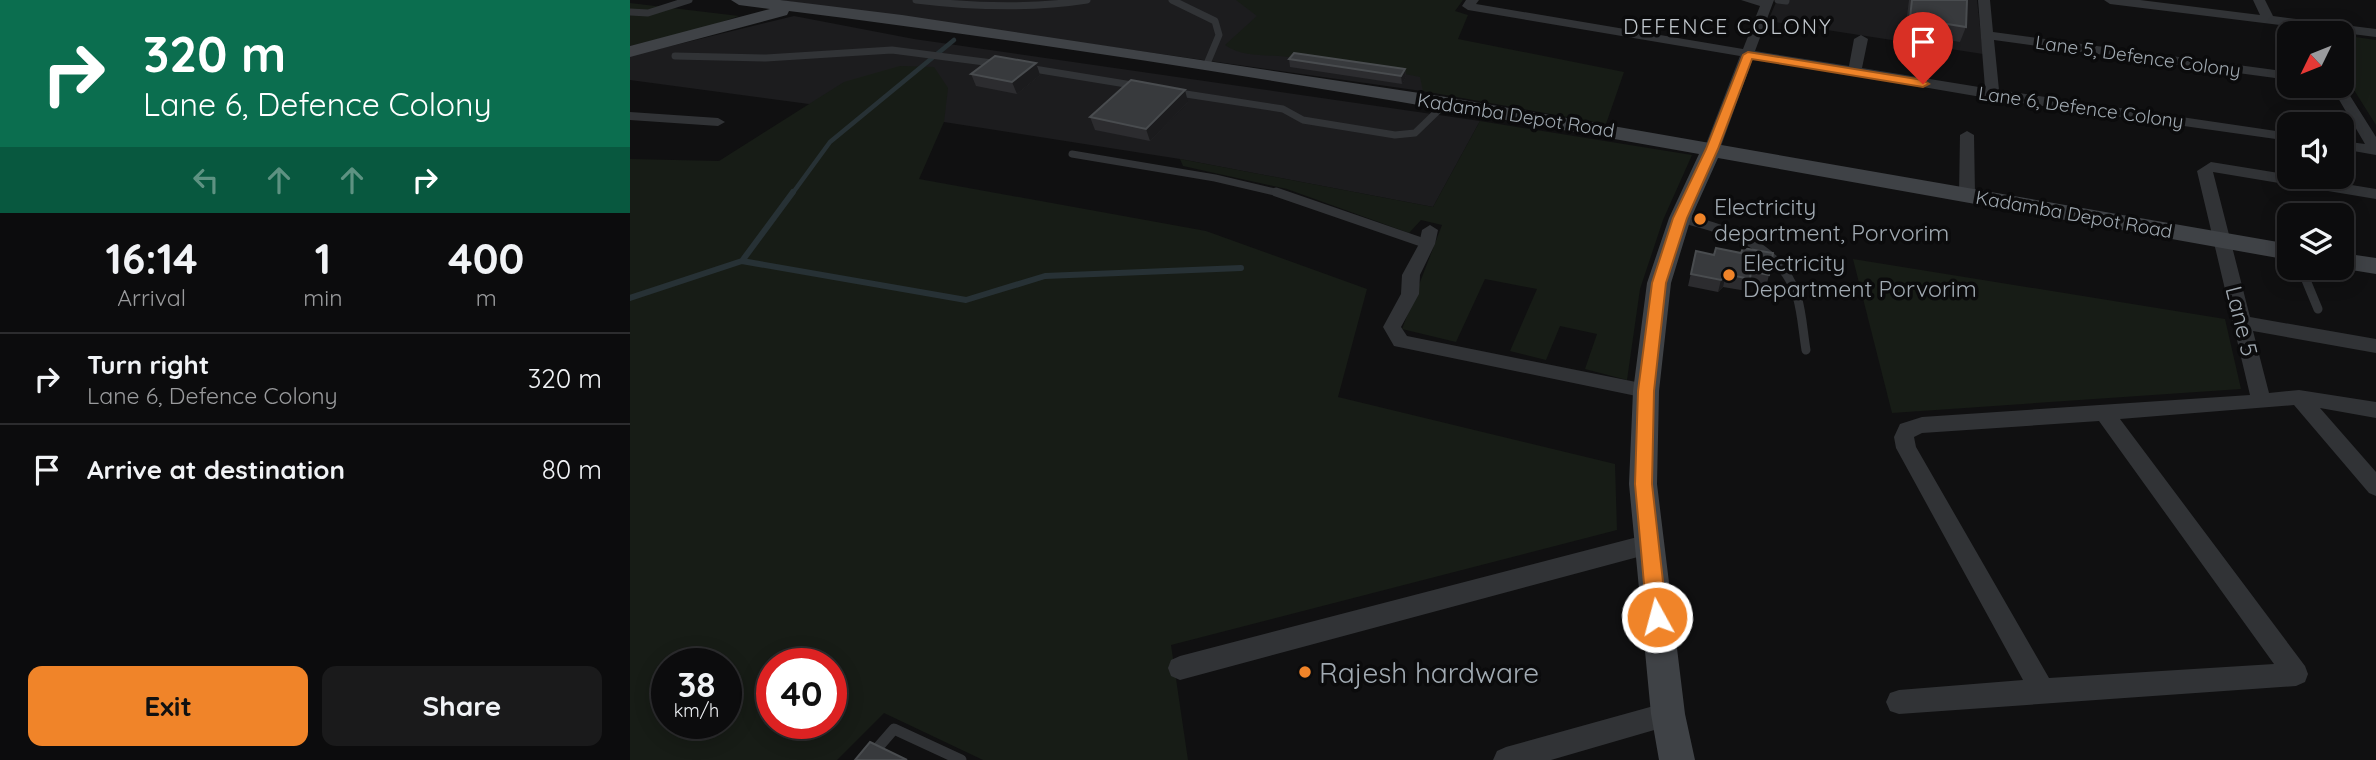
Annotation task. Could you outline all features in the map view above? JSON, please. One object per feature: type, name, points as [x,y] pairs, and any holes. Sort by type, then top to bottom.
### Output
[{"type":"street","name":"Kadamba Depot Road","points":[[739,0],[1446,103],[2277,250]]},
{"type":"street","points":[[1677,760],[1668,714],[1648,544],[1643,484],[1646,391],[1659,283],[1680,218],[1712,149],[1748,55],[1775,1],[1747,0]]},
{"type":"street","points":[[1984,0],[1993,95]]},
{"type":"street","points":[[2110,0],[2277,21]]},
{"type":"street","points":[[2259,0],[2268,19]]},
{"type":"street","name":"Lane 6, Defence Colony","points":[[1471,3],[1854,73],[2277,135]]},
{"type":"street","points":[[630,52],[796,7]]},
{"type":"street","points":[[2354,31],[2376,33]]},
{"type":"street","name":"Lane 5, Defence Colony","points":[[1987,35],[2277,74]]},
{"type":"street","points":[[1854,73],[1861,39]]},
{"type":"street","points":[[2345,98],[2376,150]]},
{"type":"street","points":[[630,116],[718,122]]},
{"type":"street","points":[[1967,135],[1967,194]]},
{"type":"street","points":[[2354,147],[2376,150]]},
{"type":"street","points":[[2223,241],[2206,171],[2211,167],[2376,194]]},
{"type":"street","points":[[1429,237],[1411,275],[1409,294],[1392,327],[1401,341],[1646,391]]},
{"type":"street","name":"Lane 5","points":[[2223,241],[2261,400]]},
{"type":"street","points":[[2354,263],[2376,266]]},
{"type":"street","points":[[2241,322],[2376,346]]},
{"type":"street","points":[[2299,397],[2376,488]]},
{"type":"street","points":[[2042,690],[1906,448],[1903,437],[1907,430],[1922,425],[2299,397],[2376,410]]},
{"type":"street","points":[[1899,702],[2295,674],[2104,413]]},
{"type":"street","points":[[1180,668],[1648,544]]},
{"type":"street","points":[[1506,760],[1668,714]]},
{"type":"lane","points":[[630,12],[648,13],[689,0]]},
{"type":"lane","points":[[916,0],[977,8],[1056,6],[1087,0]]},
{"type":"lane","points":[[1172,0],[1215,21],[1219,35],[1206,66]]},
{"type":"lane","points":[[675,56],[766,58],[912,51],[1149,88]]},
{"type":"lane","points":[[1163,90],[1283,109],[1303,120],[1395,135],[1415,133],[1446,103]]},
{"type":"lane","points":[[1072,154],[1215,178],[1288,195],[1429,237]]},
{"type":"lane","points":[[1680,218],[1728,231],[1760,245],[1772,254],[1787,274],[1796,293],[1806,350]]},
{"type":"lane","points":[[2306,280],[2318,309]]},
{"type":"lane","points":[[867,760],[894,729],[961,760]]},
{"type":"shaded area","points":[[779,0],[1243,0],[1481,45],[1457,96]]},
{"type":"shaded area","points":[[1236,0],[1463,0],[1455,11],[1468,15],[1458,39],[1624,72],[1606,124],[1423,91],[1420,77],[1289,57],[1248,54],[1232,49],[1225,45],[1257,16]]},
{"type":"shaded area","points":[[1777,0],[1977,0],[1983,54],[1768,21]]},
{"type":"shaded area","points":[[630,3],[739,16],[704,28],[630,46]]},
{"type":"shaded area","points":[[794,16],[914,39],[1480,121],[1433,207],[1180,159],[944,122],[630,80],[630,56]]},
{"type":"shaded area","points":[[2354,37],[2376,40],[2376,125],[2354,90]]},
{"type":"shaded area","points":[[900,66],[934,67],[948,88],[944,122],[919,179],[1206,231],[1367,289],[1338,397],[1615,464],[1617,530],[1171,645],[1188,760],[983,760],[884,713],[837,760],[630,760],[630,159],[719,161],[844,82]]},
{"type":"shaded area","points":[[1480,121],[1692,155],[1663,220],[1640,289],[1627,380],[1585,369],[1597,334],[1560,326],[1546,360],[1510,351],[1537,289],[1485,279],[1456,342],[1402,329],[1442,225],[1421,220],[1409,233],[1287,189],[1183,166],[1180,159],[1433,207]]},
{"type":"shaded area","points":[[1853,259],[2225,319],[2241,389],[1892,413]]},
{"type":"building","points":[[1912,0],[1967,0],[1966,27],[1910,18]]},
{"type":"building","points":[[1294,53],[1405,69],[1401,76],[1289,59]]},
{"type":"building","points":[[995,56],[1036,63],[1012,82],[971,74]]},
{"type":"building","points":[[1131,80],[1185,90],[1146,129],[1090,117]]},
{"type":"building","points":[[1716,248],[1741,253],[1743,248],[1773,253],[1769,275],[1751,271],[1750,279],[1726,274],[1721,280],[1691,274],[1696,251],[1714,255]]},
{"type":"building","points":[[870,742],[907,760],[855,760]]},
{"type":"waterway","points":[[792,194],[830,142],[954,40]]},
{"type":"waterway","points":[[742,261],[793,192]]},
{"type":"waterway","points":[[630,298],[742,261]]},
{"type":"waterway","points":[[742,261],[966,300],[1045,276],[1241,268]]},
{"type":"place","name":"Electricity department, Porvorim","points":[[1700,219]]},
{"type":"place","name":"Electricity Department Porvorim","points":[[1729,275]]},
{"type":"place","name":"Rajesh hardware","points":[[1305,672]]},
{"type":"district","name":"DEFENCE COLONY","points":[[1728,26]]},
{"type":"route","points":[[1657,617],[1643,484],[1646,391],[1659,283],[1680,218],[1712,149],[1748,55],[1923,84]]}]
